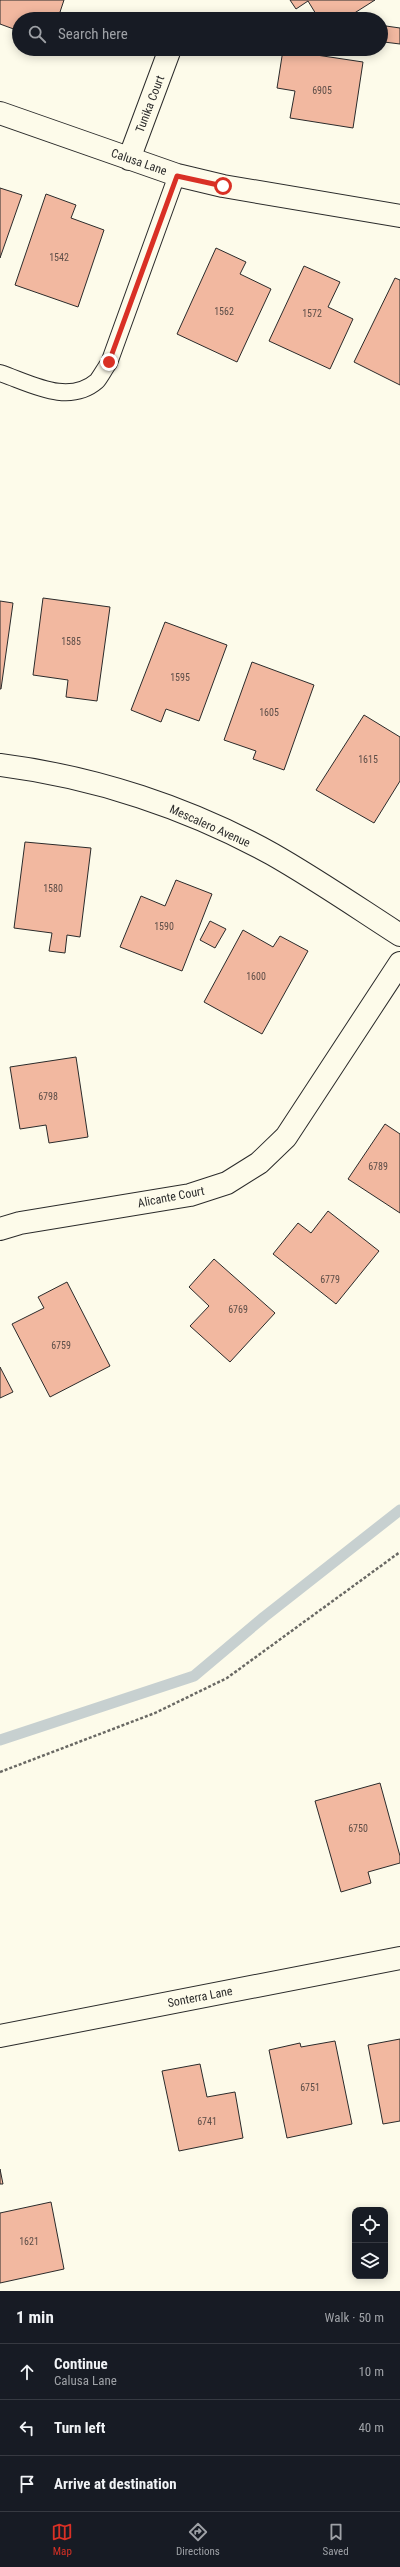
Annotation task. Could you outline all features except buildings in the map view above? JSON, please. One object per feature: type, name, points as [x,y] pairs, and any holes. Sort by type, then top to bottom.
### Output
[{"type":"street","name":"Tunika Court","points":[[129,159],[167,56]]},
{"type":"street","name":"Calusa Lane","points":[[0,113],[177,176],[223,186],[400,216]]},
{"type":"street","name":"Mescalero Avenue","points":[[0,765],[35,770],[121,790],[201,819],[272,854],[400,935]]},
{"type":"street","name":"Alicante Court","points":[[0,1229],[20,1223],[190,1195],[227,1183],[259,1163],[286,1137],[400,963]]},
{"type":"street","name":"Sonterra Lane","points":[[0,2036],[400,1958]]},
{"type":"lane","points":[[0,373],[59,393],[79,391],[97,380],[109,362],[177,176]]},
{"type":"path","points":[[0,1772],[155,1712],[227,1678],[400,1552]]},
{"type":"waterway","points":[[0,1740],[194,1676],[264,1617],[400,1510]]},
{"type":"route","points":[[109,362],[177,176],[223,186]]}]
